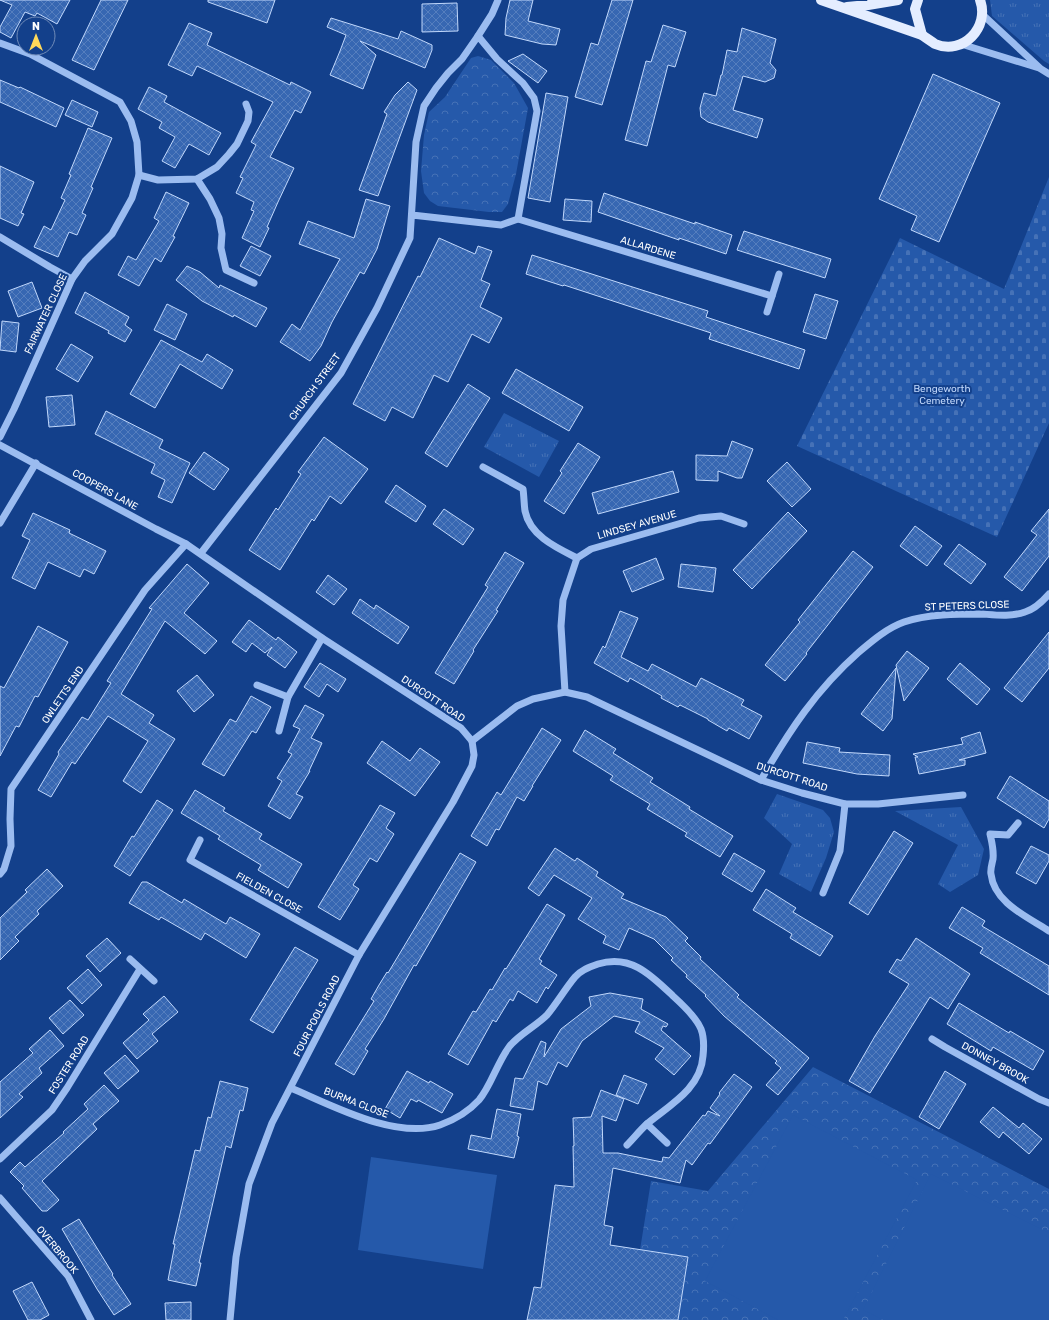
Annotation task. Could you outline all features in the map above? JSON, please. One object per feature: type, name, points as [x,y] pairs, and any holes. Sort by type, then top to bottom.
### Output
[{"type":"main road","points":[[821,0],[922,35],[936,44],[950,46],[961,44],[973,36],[980,25],[982,14],[980,0]]},
{"type":"main road","points":[[845,8],[898,0]]},
{"type":"main road","points":[[918,0],[915,9],[922,35]]},
{"type":"street","name":"CHURCH STREET","points":[[201,553],[341,372],[377,308],[410,238],[416,142],[424,106],[478,36],[492,14],[498,0]]},
{"type":"street","points":[[982,14],[1041,69],[1049,74]]},
{"type":"street","points":[[412,215],[501,225],[518,219],[537,111],[534,98],[523,83],[497,59],[478,36]]},
{"type":"street","name":"FAIRWATER CLOSE","points":[[0,43],[16,47]]},
{"type":"street","points":[[961,44],[1041,69]]},
{"type":"street","name":"FAIRWATER CLOSE","points":[[0,437],[72,279],[85,261],[112,234],[132,198],[139,175],[136,142],[131,121],[120,102],[40,56]]},
{"type":"street","points":[[139,175],[158,180],[197,179],[217,167],[237,144],[248,121],[249,112],[246,104]]},
{"type":"street","points":[[197,179],[210,199],[219,218],[222,234],[221,248],[226,270],[254,283]]},
{"type":"street","name":"ALLARDENE","points":[[518,219],[772,296]]},
{"type":"street","points":[[0,237],[72,279]]},
{"type":"street","points":[[767,312],[779,274]]},
{"type":"street","name":"COOPERS LANE","points":[[0,444],[201,553]]},
{"type":"street","points":[[0,523],[36,464]]},
{"type":"street","points":[[483,468],[523,489],[525,513],[534,530],[553,545],[577,558],[563,600],[561,626],[566,692]]},
{"type":"street","name":"LINDSEY AVENUE","points":[[577,558],[590,549],[699,518],[721,516],[744,524]]},
{"type":"street","name":"OWLETTS END","points":[[0,874],[4,869],[11,846],[11,790],[145,590],[186,544]]},
{"type":"street","name":"DURCOTT ROAD","points":[[201,553],[322,638],[461,728],[472,741],[517,706],[533,698],[566,692],[587,697],[761,780],[802,793],[845,804],[885,804],[963,795]]},
{"type":"street","name":"ST PETERS CLOSE","points":[[761,780],[799,717],[819,692],[845,664],[875,638],[902,622],[925,617],[980,614],[1012,615],[1025,612],[1038,605],[1049,594]]},
{"type":"street","points":[[279,731],[288,696],[322,638]]},
{"type":"street","points":[[257,685],[288,696]]},
{"type":"street","name":"FOUR POOLS ROAD","points":[[230,1320],[236,1257],[250,1184],[272,1124],[359,955],[453,802],[472,766],[474,755],[472,741]]},
{"type":"street","points":[[823,893],[840,851],[845,804]]},
{"type":"street","points":[[1018,823],[1008,835],[990,834],[993,852],[990,874],[996,891],[1007,904],[1049,931]]},
{"type":"street","name":"FIELDEN CLOSE","points":[[200,840],[190,860],[359,955]]},
{"type":"street","points":[[130,959],[154,981]]},
{"type":"street","name":"BURMA CLOSE","points":[[290,1088],[342,1110],[388,1127],[405,1129],[439,1126],[466,1112],[479,1099],[509,1047],[546,1015],[576,976],[586,968],[611,962],[622,962],[638,967],[652,976],[680,1002],[701,1028],[703,1040],[703,1058],[696,1079],[671,1106],[647,1124],[627,1145]]},
{"type":"street","name":"FOSTER ROAD","points":[[0,1159],[52,1110],[68,1088],[140,969]]},
{"type":"street","name":"DONNEY BROOK","points":[[932,1038],[945,1047],[1039,1099],[1049,1103]]},
{"type":"street","points":[[647,1124],[667,1143]]},
{"type":"street","name":"OVERBROOK","points":[[0,1198],[68,1276],[91,1320]]},
{"type":"green space","points":[[990,0],[1049,0],[1049,64],[992,16]]},
{"type":"green space","points":[[478,56],[491,60],[514,83],[528,108],[516,174],[508,204],[502,212],[489,212],[438,206],[430,201],[424,193],[421,171],[424,135],[429,112],[445,97],[471,58]]},
{"type":"green space","name":"Bengeworth Cemetery","points":[[1049,177],[1049,423],[997,537],[797,446],[900,238],[1004,289]]},
{"type":"green space","points":[[504,413],[559,441],[539,477],[484,447]]},
{"type":"green space","points":[[777,794],[823,810],[830,818],[834,832],[826,858],[811,892],[779,874],[792,844],[764,818]]},
{"type":"green space","points":[[961,807],[984,849],[978,875],[950,892],[938,884],[958,845],[895,811]]},
{"type":"green space","points":[[813,1067],[1049,1189],[1049,1320],[678,1320],[688,1257],[640,1250],[651,1181],[708,1191]]},
{"type":"green space","points":[[793,1115],[917,1180],[843,1320],[778,1320],[705,1281]]},
{"type":"green space","points":[[371,1157],[497,1175],[483,1269],[358,1250]]},
{"type":"green space","points":[[931,1174],[1049,1233],[1049,1320],[884,1320],[863,1310]]},
{"type":"building","points":[[0,0],[70,0],[57,24],[56,16],[42,16],[37,13],[35,16],[25,12],[23,16],[16,16],[16,29],[11,38],[0,32],[0,27],[12,5]]},
{"type":"building","points":[[101,0],[128,0],[94,70],[72,60]]},
{"type":"building","points":[[208,0],[275,0],[267,23],[208,2]]},
{"type":"building","points":[[510,0],[533,0],[528,21],[560,29],[556,45],[542,44],[505,35],[506,18]]},
{"type":"building","points":[[612,0],[633,0],[602,105],[575,97],[591,43],[598,45]]},
{"type":"building","points":[[457,3],[458,31],[422,32],[422,4]]},
{"type":"building","points":[[331,18],[398,39],[401,31],[432,45],[432,50],[425,68],[360,41],[376,55],[363,89],[330,75],[346,35],[327,27]]},
{"type":"building","points":[[189,23],[212,33],[207,45],[290,85],[291,82],[311,92],[301,113],[295,110],[270,157],[294,168],[267,227],[269,228],[260,247],[242,238],[254,211],[251,210],[254,202],[236,193],[243,178],[240,177],[256,145],[251,142],[273,102],[197,66],[192,76],[168,65]]},
{"type":"building","points":[[663,25],[686,32],[675,67],[668,65],[647,146],[625,140],[646,61],[651,62]]},
{"type":"building","points":[[742,28],[776,39],[770,63],[776,70],[774,78],[765,82],[743,76],[733,110],[763,119],[757,138],[708,122],[701,117],[700,108],[704,93],[716,96],[727,50],[737,52]]},
{"type":"building","points":[[523,54],[547,71],[538,83],[508,61]]},
{"type":"building","points":[[933,74],[1000,103],[939,242],[911,230],[917,216],[879,199]]},
{"type":"building","points":[[0,80],[19,88],[20,87],[64,108],[56,127],[0,102]]},
{"type":"building","points":[[408,82],[417,90],[378,196],[359,190],[387,114],[384,112],[395,95]]},
{"type":"building","points":[[149,87],[167,96],[164,102],[221,133],[209,155],[189,144],[175,168],[162,161],[175,137],[159,128],[162,122],[138,109]]},
{"type":"building","points":[[546,93],[568,97],[550,202],[528,198]]},
{"type":"building","points":[[72,100],[98,112],[92,127],[65,115]]},
{"type":"building","points":[[88,128],[112,138],[91,187],[93,188],[82,213],[86,215],[77,235],[69,232],[58,257],[34,247],[44,226],[51,230],[65,200],[61,198]]},
{"type":"building","points":[[0,166],[34,182],[21,213],[24,214],[18,226],[0,218]]},
{"type":"building","points":[[166,192],[189,203],[173,236],[175,237],[161,262],[155,258],[139,286],[118,275],[128,256],[136,260],[159,221],[154,218]]},
{"type":"building","points":[[604,193],[732,235],[726,254],[679,238],[679,240],[598,212]]},
{"type":"building","points":[[366,199],[390,206],[377,249],[364,274],[360,272],[332,322],[321,346],[310,361],[280,342],[292,324],[300,330],[340,259],[299,244],[308,221],[354,238]]},
{"type":"building","points":[[565,199],[592,201],[591,222],[563,220]]},
{"type":"building","points":[[744,231],[831,259],[825,278],[737,250]]},
{"type":"building","points":[[439,238],[475,254],[478,246],[492,251],[481,280],[490,284],[480,307],[502,318],[489,343],[472,334],[448,382],[434,375],[413,418],[392,407],[385,421],[353,404]]},
{"type":"building","points":[[251,246],[271,256],[260,276],[240,266]]},
{"type":"building","points":[[532,255],[708,311],[706,317],[805,350],[799,369],[709,339],[711,333],[526,274]]},
{"type":"building","points":[[187,266],[200,272],[219,288],[220,285],[267,308],[256,327],[234,315],[233,317],[202,301],[176,280]]},
{"type":"building","points":[[32,282],[42,308],[18,317],[8,291]]},
{"type":"building","points":[[85,292],[129,317],[125,325],[132,330],[125,342],[108,333],[109,331],[75,313]]},
{"type":"building","points":[[815,294],[838,301],[826,339],[803,332]]},
{"type":"building","points":[[167,304],[187,314],[175,340],[154,330]]},
{"type":"building","points":[[2,321],[19,323],[16,352],[0,350]]},
{"type":"building","points":[[161,340],[202,362],[207,354],[233,370],[222,389],[180,364],[155,408],[130,394]]},
{"type":"building","points":[[71,344],[93,357],[78,382],[56,369]]},
{"type":"building","points":[[516,369],[583,407],[569,431],[502,393]]},
{"type":"building","points":[[468,384],[490,398],[447,467],[425,453]]},
{"type":"building","points":[[72,395],[75,425],[49,427],[46,397]]},
{"type":"building","points":[[106,411],[163,440],[159,448],[190,463],[172,503],[158,497],[165,480],[151,473],[155,464],[95,434]]},
{"type":"building","points":[[324,437],[368,469],[341,504],[330,496],[314,521],[312,519],[280,570],[249,550],[276,508],[278,510],[301,474],[298,472]]},
{"type":"building","points":[[732,441],[753,449],[742,478],[737,478],[718,471],[718,481],[696,480],[696,455],[727,456]]},
{"type":"building","points":[[578,443],[600,457],[564,514],[544,501],[562,473],[560,471]]},
{"type":"building","points":[[204,452],[229,469],[214,490],[189,473]]},
{"type":"building","points":[[787,462],[811,489],[792,507],[767,481]]},
{"type":"building","points":[[673,471],[679,492],[598,514],[592,493]]},
{"type":"building","points":[[396,485],[426,506],[416,522],[385,502]]},
{"type":"building","points":[[444,509],[474,529],[463,545],[433,524]]},
{"type":"building","points":[[1049,509],[1049,556],[1022,591],[1004,577],[1037,535],[1031,531]]},
{"type":"building","points":[[788,512],[807,531],[752,589],[733,570]]},
{"type":"building","points":[[33,513],[70,530],[69,533],[106,551],[94,574],[84,569],[80,577],[48,562],[35,589],[12,578],[30,540],[22,536]]},
{"type":"building","points":[[915,526],[942,546],[927,566],[900,546]]},
{"type":"building","points":[[959,544],[986,564],[971,584],[944,564]]},
{"type":"building","points":[[853,551],[873,567],[785,681],[765,665],[800,622],[798,620]]},
{"type":"building","points":[[505,552],[524,563],[496,610],[498,611],[473,650],[474,651],[454,684],[435,673],[488,587],[485,585]]},
{"type":"building","points":[[656,558],[664,579],[632,592],[623,571]]},
{"type":"building","points":[[187,564],[209,583],[184,613],[217,641],[205,654],[165,621],[121,694],[154,715],[149,723],[175,739],[141,793],[123,781],[148,741],[108,716],[75,764],[72,762],[51,797],[38,790],[59,754],[58,752],[82,717],[88,720],[111,683],[107,681],[152,609],[149,608]]},
{"type":"building","points":[[681,564],[716,568],[713,592],[678,587]]},
{"type":"building","points":[[328,575],[347,589],[334,605],[316,592]]},
{"type":"building","points":[[360,599],[374,609],[376,605],[409,627],[398,644],[352,613]]},
{"type":"building","points":[[620,611],[638,618],[621,657],[648,671],[652,664],[696,687],[701,678],[744,700],[741,705],[762,716],[749,739],[729,728],[727,731],[708,719],[680,705],[678,707],[630,678],[628,682],[594,663],[603,646],[605,648]]},
{"type":"building","points":[[249,620],[276,640],[278,637],[297,652],[285,668],[267,655],[272,647],[265,653],[252,643],[246,652],[232,642]]},
{"type":"building","points":[[38,626],[68,642],[38,697],[35,696],[19,727],[16,726],[0,756],[0,686],[4,688]]},
{"type":"building","points":[[1049,632],[1049,668],[1022,702],[1004,688]]},
{"type":"building","points":[[907,651],[929,668],[904,701],[896,665]]},
{"type":"building","points":[[320,663],[346,679],[338,692],[327,684],[319,697],[304,687]]},
{"type":"building","points":[[960,663],[990,689],[977,705],[947,679]]},
{"type":"building","points":[[896,668],[892,719],[883,731],[861,714]]},
{"type":"building","points":[[197,675],[214,695],[194,712],[177,691]]},
{"type":"building","points":[[251,696],[271,707],[256,733],[252,731],[224,776],[202,764],[230,719],[236,722]]},
{"type":"building","points":[[305,705],[324,715],[311,738],[322,743],[310,771],[296,794],[303,797],[290,819],[268,806],[282,781],[277,778],[292,754],[288,752],[300,729],[293,726]]},
{"type":"building","points":[[542,728],[561,740],[524,801],[517,797],[499,830],[496,829],[487,846],[471,836],[497,792],[501,795]]},
{"type":"building","points":[[585,730],[616,749],[613,753],[653,778],[650,782],[690,807],[689,809],[733,836],[720,857],[685,836],[687,833],[647,809],[650,804],[610,780],[613,776],[573,751]]},
{"type":"building","points":[[980,732],[986,753],[959,760],[965,760],[965,765],[919,774],[915,757],[918,757],[913,754],[963,744],[961,738]]},
{"type":"building","points":[[382,741],[410,761],[420,748],[440,762],[415,796],[367,763]]},
{"type":"building","points":[[807,742],[840,748],[839,752],[890,755],[889,776],[857,774],[803,763]]},
{"type":"building","points":[[1010,776],[1049,801],[1049,819],[1044,828],[997,798]]},
{"type":"building","points":[[195,790],[225,808],[223,811],[262,834],[259,839],[302,864],[288,888],[258,870],[261,865],[218,839],[220,836],[181,813]]},
{"type":"building","points":[[157,800],[173,810],[130,876],[114,866],[132,836],[134,837]]},
{"type":"building","points":[[380,805],[395,813],[386,828],[394,834],[377,862],[370,858],[353,885],[359,889],[340,920],[318,907]]},
{"type":"building","points":[[894,831],[913,843],[868,915],[849,903]]},
{"type":"building","points":[[1031,846],[1049,855],[1049,861],[1036,884],[1016,873]]},
{"type":"building","points":[[555,848],[575,861],[577,858],[598,872],[596,876],[624,894],[621,898],[666,917],[688,938],[685,941],[701,957],[700,959],[739,995],[737,997],[809,1058],[778,1095],[766,1085],[781,1068],[775,1063],[777,1061],[724,1016],[705,996],[706,995],[686,977],[687,975],[671,960],[673,958],[654,939],[629,928],[619,950],[603,943],[606,936],[578,919],[592,898],[554,875],[539,896],[528,888]]},
{"type":"building","points":[[460,853],[476,862],[416,966],[414,965],[384,1019],[365,1049],[368,1051],[354,1075],[335,1064],[374,1001],[371,999],[379,985],[387,972],[388,973]]},
{"type":"building","points":[[734,853],[765,871],[752,892],[722,874]]},
{"type":"building","points":[[47,869],[63,886],[37,911],[39,914],[15,937],[19,941],[0,960],[0,918],[27,892],[25,890]]},
{"type":"building","points":[[142,882],[147,882],[182,903],[184,899],[226,924],[230,917],[260,934],[246,958],[205,933],[201,940],[161,917],[159,920],[129,903]]},
{"type":"building","points":[[766,889],[796,908],[793,912],[833,936],[820,956],[790,938],[792,934],[753,910]]},
{"type":"building","points":[[547,904],[565,915],[539,959],[542,961],[540,964],[557,975],[548,989],[546,987],[537,1003],[518,991],[513,1001],[510,999],[496,1022],[493,1020],[468,1065],[448,1054],[473,1011],[476,1012],[490,989],[492,990]]},
{"type":"building","points":[[962,907],[985,921],[982,926],[1049,966],[1049,995],[980,953],[983,948],[949,928]]},
{"type":"building","points":[[107,938],[121,953],[100,972],[86,956]]},
{"type":"building","points":[[916,938],[970,974],[948,1009],[930,997],[870,1093],[849,1081],[875,1036],[909,984],[889,972],[897,959],[901,961]]},
{"type":"building","points":[[295,947],[318,960],[273,1033],[250,1020]]},
{"type":"building","points":[[88,969],[102,985],[82,1004],[67,988]]},
{"type":"building","points":[[610,993],[643,999],[641,1009],[668,1024],[666,1027],[663,1026],[661,1030],[691,1056],[674,1075],[655,1059],[664,1048],[635,1032],[640,1022],[614,1016],[582,1041],[567,1067],[558,1062],[547,1085],[538,1081],[533,1110],[510,1106],[515,1078],[523,1079],[541,1041],[546,1043],[544,1057],[561,1029],[591,1006],[589,997]]},
{"type":"building","points":[[164,996],[178,1012],[152,1034],[158,1041],[137,1059],[123,1043],[149,1020],[143,1014]]},
{"type":"building","points":[[70,1000],[84,1015],[63,1034],[49,1018]]},
{"type":"building","points":[[959,1003],[1009,1033],[1010,1031],[1044,1051],[1033,1070],[993,1047],[991,1051],[947,1024]]},
{"type":"building","points":[[50,1030],[64,1046],[39,1068],[42,1073],[19,1094],[23,1097],[0,1118],[0,1082],[33,1053],[29,1049]]},
{"type":"building","points":[[125,1055],[139,1071],[118,1089],[104,1073]]},
{"type":"building","points":[[407,1071],[429,1083],[430,1081],[453,1094],[442,1113],[418,1100],[417,1102],[411,1099],[400,1118],[385,1109]]},
{"type":"building","points":[[945,1071],[966,1084],[939,1129],[919,1117]]},
{"type":"building","points":[[734,1074],[752,1087],[710,1144],[708,1143],[692,1165],[686,1160],[680,1183],[613,1168],[604,1225],[613,1227],[610,1245],[688,1257],[678,1320],[527,1320],[534,1287],[541,1288],[555,1185],[574,1187],[573,1118],[591,1117],[601,1090],[624,1099],[616,1121],[602,1116],[603,1153],[618,1153],[662,1162],[663,1157],[669,1158],[703,1115],[705,1116],[708,1111],[720,1116],[710,1108],[720,1094],[719,1093]]},
{"type":"building","points":[[624,1075],[647,1084],[638,1104],[616,1095]]},
{"type":"building","points":[[220,1081],[248,1088],[243,1111],[240,1110],[231,1148],[226,1146],[199,1263],[201,1263],[196,1286],[168,1280],[175,1244],[173,1244],[195,1150],[200,1151],[208,1117],[211,1118]]},
{"type":"building","points":[[104,1085],[119,1101],[93,1124],[97,1129],[42,1181],[59,1200],[47,1211],[42,1211],[22,1188],[24,1186],[10,1172],[20,1162],[25,1167],[64,1133],[63,1132],[88,1109],[84,1104]]},
{"type":"building","points":[[993,1107],[1019,1128],[1023,1123],[1042,1139],[1029,1154],[1003,1132],[999,1138],[980,1122]]},
{"type":"building","points":[[497,1109],[521,1114],[517,1136],[519,1137],[514,1158],[468,1149],[471,1135],[491,1139]]},
{"type":"building","points":[[79,1219],[131,1304],[114,1315],[62,1229]]},
{"type":"building","points":[[32,1282],[49,1315],[40,1320],[28,1320],[13,1291]]},
{"type":"building","points":[[191,1302],[191,1320],[166,1320],[165,1303]]}]
